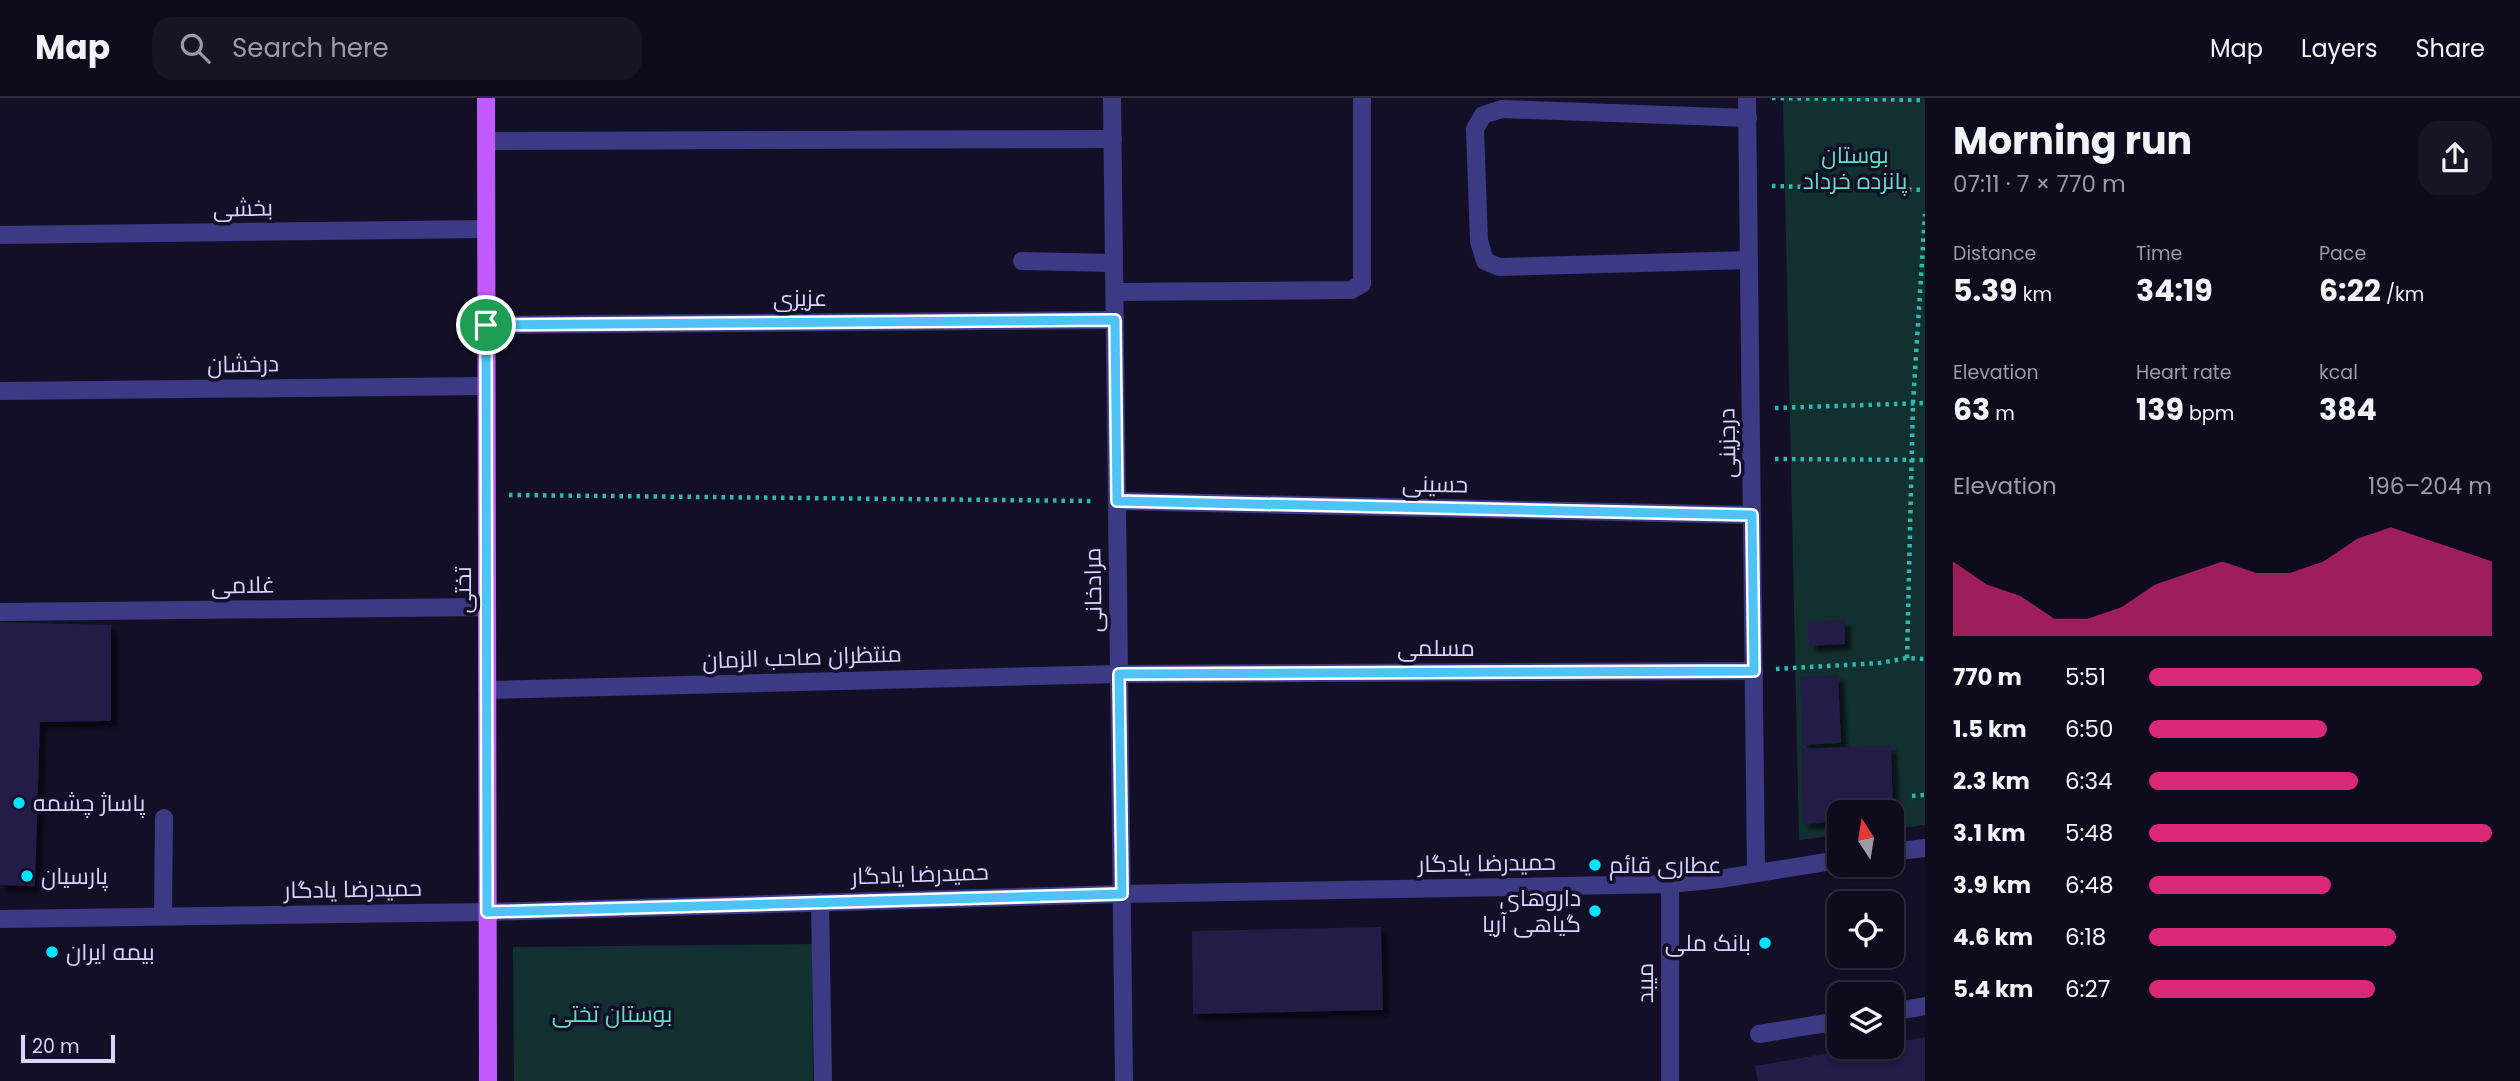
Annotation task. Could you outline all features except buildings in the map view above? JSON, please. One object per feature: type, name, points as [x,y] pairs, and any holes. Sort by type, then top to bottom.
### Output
[{"type":"main road","name":"تختی","points":[[486,98],[488,1081]]},
{"type":"street","name":"مرادخانی","points":[[1112,98],[1124,1081]]},
{"type":"street","points":[[1115,292],[1351,290],[1362,284],[1362,98]]},
{"type":"street","name":"درجزینی","points":[[1747,98],[1756,872]]},
{"type":"street","points":[[1748,118],[1502,110],[1483,115],[1475,129],[1479,241],[1485,261],[1499,267],[1749,260]]},
{"type":"street","points":[[486,141],[1113,139]]},
{"type":"street","name":"بخشی","points":[[0,235],[486,229]]},
{"type":"street","points":[[1022,261],[1114,263]]},
{"type":"street","name":"عزیزی","points":[[486,325],[1115,320]]},
{"type":"street","name":"درخشان","points":[[0,391],[486,386]]},
{"type":"street","name":"حسینی","points":[[1117,501],[1752,515]]},
{"type":"street","name":"غلامی","points":[[0,612],[487,607]]},
{"type":"street","name":"مسلمی","points":[[1119,674],[1754,671]]},
{"type":"street","name":"منتظران صاحب الزمان","points":[[487,690],[1119,674]]},
{"type":"street","points":[[163,916],[164,818]]},
{"type":"street","points":[[1904,851],[1925,848]]},
{"type":"street","name":"حمیدرضا یادگار","points":[[0,919],[487,912],[1122,894],[1670,884],[1827,862]]},
{"type":"street","name":"میبد","points":[[1670,884],[1670,1081]]},
{"type":"street","points":[[820,902],[823,1081]]},
{"type":"street","points":[[1904,1010],[1925,1006]]},
{"type":"street","points":[[1759,1034],[1827,1023]]},
{"type":"path","points":[[1769,98],[1925,100]]},
{"type":"path","points":[[1748,186],[1925,190]]},
{"type":"path","points":[[1907,658],[1913,403],[1925,214]]},
{"type":"path","points":[[1751,409],[1925,403]]},
{"type":"path","points":[[1752,459],[1925,460]]},
{"type":"path","points":[[487,495],[1117,501]]},
{"type":"path","points":[[1754,671],[1880,663],[1907,658],[1925,659]]},
{"type":"path","points":[[1912,796],[1925,795]]},
{"type":"green space","name":"بوستان پانزده خرداد","points":[[1783,98],[1925,98],[1925,825],[1904,828],[1904,800],[1827,800],[1827,836],[1799,840]]},
{"type":"green space","name":"بوستان تختی","points":[[812,944],[813,1081],[514,1081],[513,947]]},
{"type":"place","name":"پاساژ چشمه","points":[[19,803]]},
{"type":"place","name":"عطاری قائم","points":[[1595,865]]},
{"type":"place","name":"پارسیان","points":[[27,876]]},
{"type":"place","name":"داروهای گیاهی آریا","points":[[1595,911]]},
{"type":"place","name":"بانک ملی","points":[[1765,943]]},
{"type":"place","name":"بیمه ایران","points":[[52,952]]},
{"type":"route","points":[[1115,320],[1117,501],[1752,515],[1754,671],[1119,674],[1122,894],[487,912],[486,325],[1115,320]]}]
